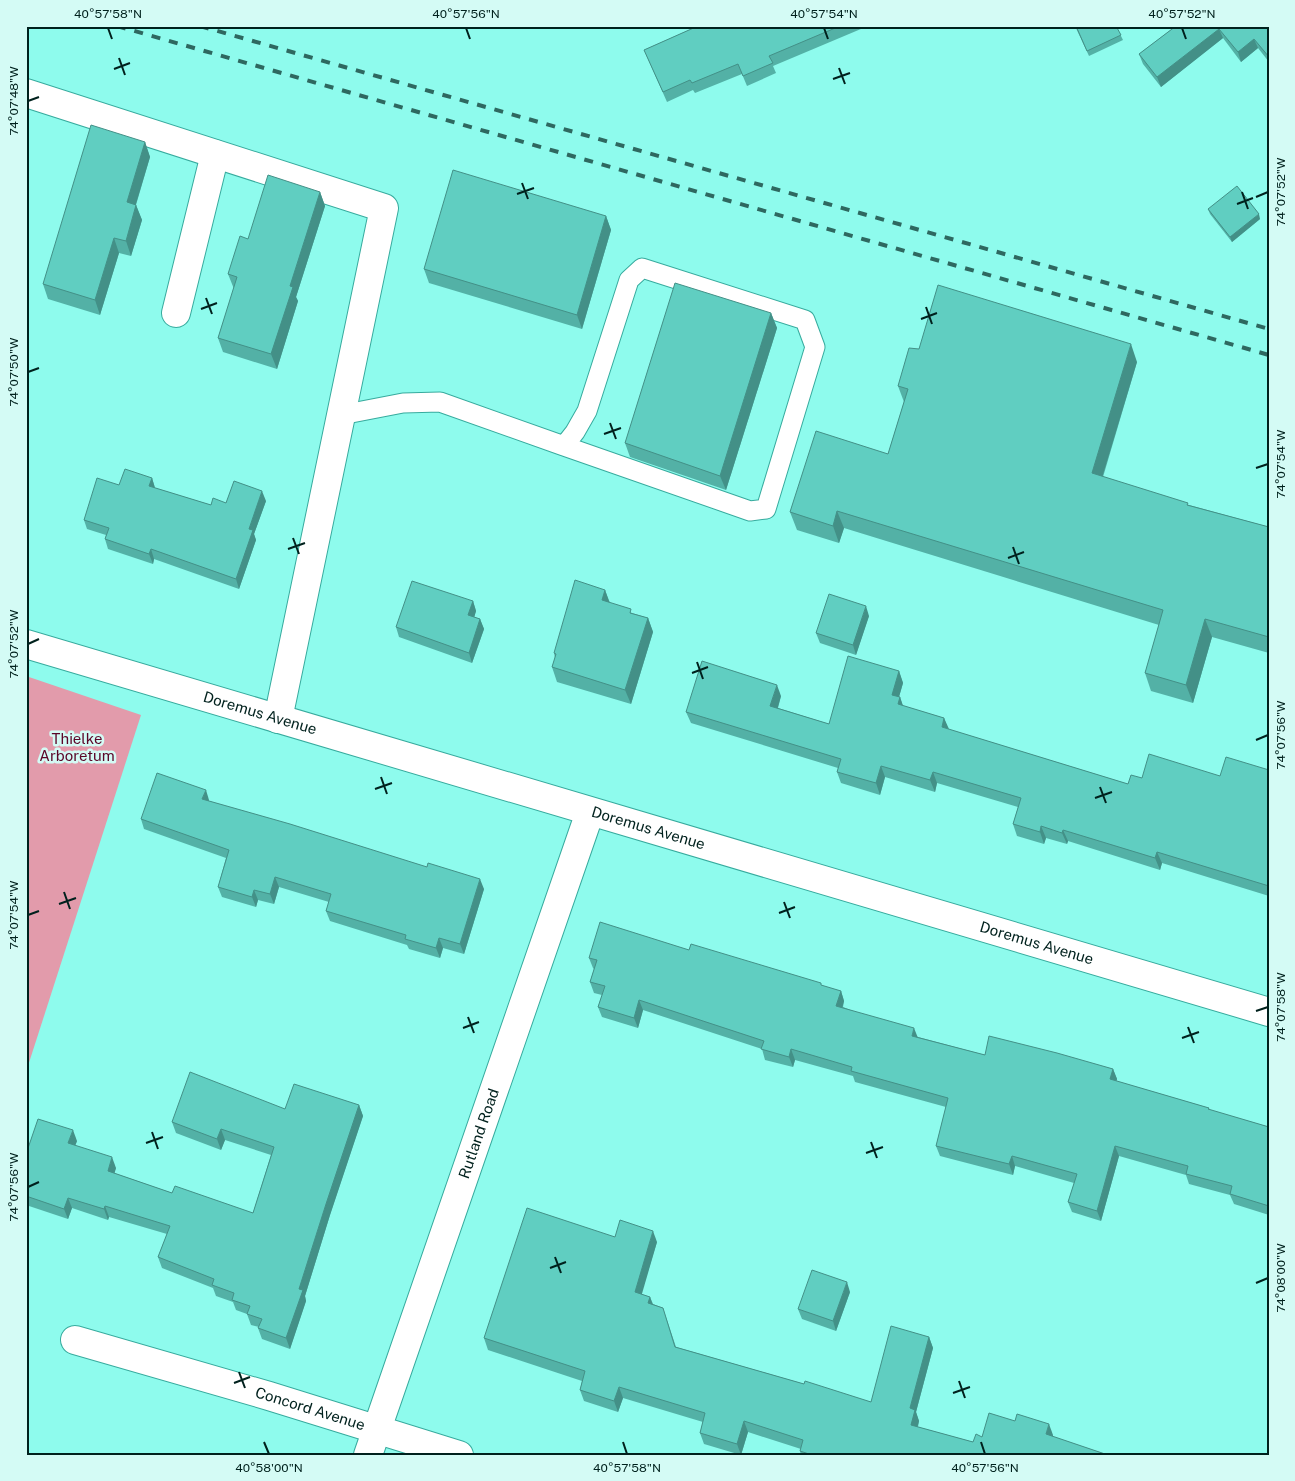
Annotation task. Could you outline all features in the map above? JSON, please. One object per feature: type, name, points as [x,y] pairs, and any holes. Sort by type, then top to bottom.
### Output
[{"type":"street","points":[[26,93],[384,208],[278,719]]},
{"type":"street","points":[[176,312],[215,154]]},
{"type":"street","name":"Doremus Avenue","points":[[26,644],[1269,1012]]},
{"type":"street","name":"Rutland Road","points":[[368,1455],[590,812]]},
{"type":"street","name":"Concord Avenue","points":[[74,1340],[270,1396],[459,1455]]},
{"type":"lane","points":[[341,415],[403,403],[440,402],[564,446],[750,511],[766,509],[815,347],[805,320],[642,268],[629,280],[587,411],[575,432],[564,446]]},
{"type":"green space","name":"Thielke Arboretum","points":[[26,676],[141,715],[26,1072]]},
{"type":"building","points":[[698,26],[840,26],[769,56],[773,63],[743,76],[738,64],[692,83],[690,80],[663,92],[644,50]]},
{"type":"building","points":[[1076,26],[1116,26],[1121,35],[1087,51]]},
{"type":"building","points":[[1176,26],[1269,26],[1269,57],[1254,39],[1238,52],[1219,29],[1157,77],[1139,54]]},
{"type":"building","points":[[91,125],[145,142],[127,202],[136,205],[126,241],[114,238],[95,300],[43,284]]},
{"type":"building","points":[[453,170],[606,216],[577,315],[424,269]]},
{"type":"building","points":[[268,175],[320,192],[290,286],[293,287],[271,354],[218,338],[237,277],[228,274],[240,236],[248,239]]},
{"type":"building","points":[[1237,186],[1259,214],[1230,237],[1208,209]]},
{"type":"building","points":[[675,283],[771,313],[720,476],[625,443]]},
{"type":"building","points":[[938,285],[1131,344],[1092,473],[1188,503],[1187,505],[1269,527],[1269,637],[1205,619],[1186,685],[1145,673],[1163,610],[837,511],[833,526],[790,512],[816,431],[888,454],[908,389],[898,386],[909,348],[919,349]]},
{"type":"building","points":[[125,469],[152,478],[149,486],[211,505],[213,498],[226,503],[234,481],[262,491],[249,529],[253,530],[236,579],[151,549],[149,554],[105,539],[109,528],[84,520],[97,478],[119,485]]},
{"type":"building","points":[[575,580],[605,590],[602,600],[631,609],[630,613],[648,618],[625,690],[552,667],[556,654],[554,653]]},
{"type":"building","points":[[412,581],[473,601],[468,615],[480,619],[469,653],[396,627]]},
{"type":"building","points":[[829,594],[866,606],[853,645],[816,633]]},
{"type":"building","points":[[848,656],[899,671],[892,695],[900,697],[898,704],[944,718],[942,727],[1128,784],[1131,775],[1142,778],[1149,754],[1220,776],[1226,757],[1269,770],[1269,886],[1157,852],[1155,858],[1063,830],[1062,833],[1041,826],[1040,832],[1013,824],[1021,798],[933,772],[930,780],[881,766],[876,783],[837,772],[841,759],[686,712],[702,661],[777,685],[770,706],[829,724]]},
{"type":"building","points":[[157,773],[206,790],[202,799],[290,824],[427,867],[428,863],[480,879],[460,944],[439,938],[436,948],[405,939],[406,935],[326,911],[331,894],[275,877],[270,894],[254,890],[252,897],[218,887],[229,850],[141,819]]},
{"type":"building","points":[[600,922],[689,950],[691,944],[821,983],[821,985],[841,991],[836,1006],[914,1028],[912,1036],[985,1055],[989,1036],[1057,1053],[1113,1069],[1110,1079],[1269,1127],[1269,1206],[1230,1194],[1232,1186],[1186,1174],[1188,1166],[1115,1146],[1097,1211],[1068,1202],[1077,1174],[1012,1156],[1009,1164],[936,1146],[948,1098],[851,1071],[852,1067],[791,1049],[789,1057],[761,1049],[764,1041],[639,1000],[634,1018],[598,1007],[605,986],[590,982],[597,960],[589,958]]},
{"type":"building","points":[[190,1072],[285,1109],[294,1084],[359,1105],[299,1289],[303,1290],[286,1338],[258,1328],[262,1319],[247,1314],[250,1306],[232,1300],[234,1293],[212,1285],[214,1279],[158,1257],[170,1226],[105,1206],[104,1209],[68,1198],[64,1209],[26,1196],[26,1154],[38,1119],[73,1130],[68,1143],[112,1157],[108,1171],[172,1193],[175,1186],[253,1213],[274,1147],[221,1129],[217,1139],[172,1122]]},
{"type":"building","points":[[527,1208],[615,1237],[620,1220],[653,1231],[635,1292],[650,1297],[648,1303],[663,1308],[675,1347],[804,1384],[805,1381],[871,1402],[891,1326],[929,1337],[910,1408],[915,1410],[911,1425],[973,1442],[976,1434],[982,1437],[989,1413],[1015,1421],[1017,1414],[1049,1424],[1046,1434],[1108,1455],[812,1455],[800,1451],[803,1440],[744,1421],[737,1444],[700,1433],[705,1413],[619,1387],[614,1401],[580,1390],[585,1371],[484,1338]]},
{"type":"building","points":[[812,1270],[847,1282],[833,1321],[798,1309]]},
{"type":"railway","points":[[117,26],[1269,355]]},
{"type":"railway","points":[[200,26],[1269,329]]}]
